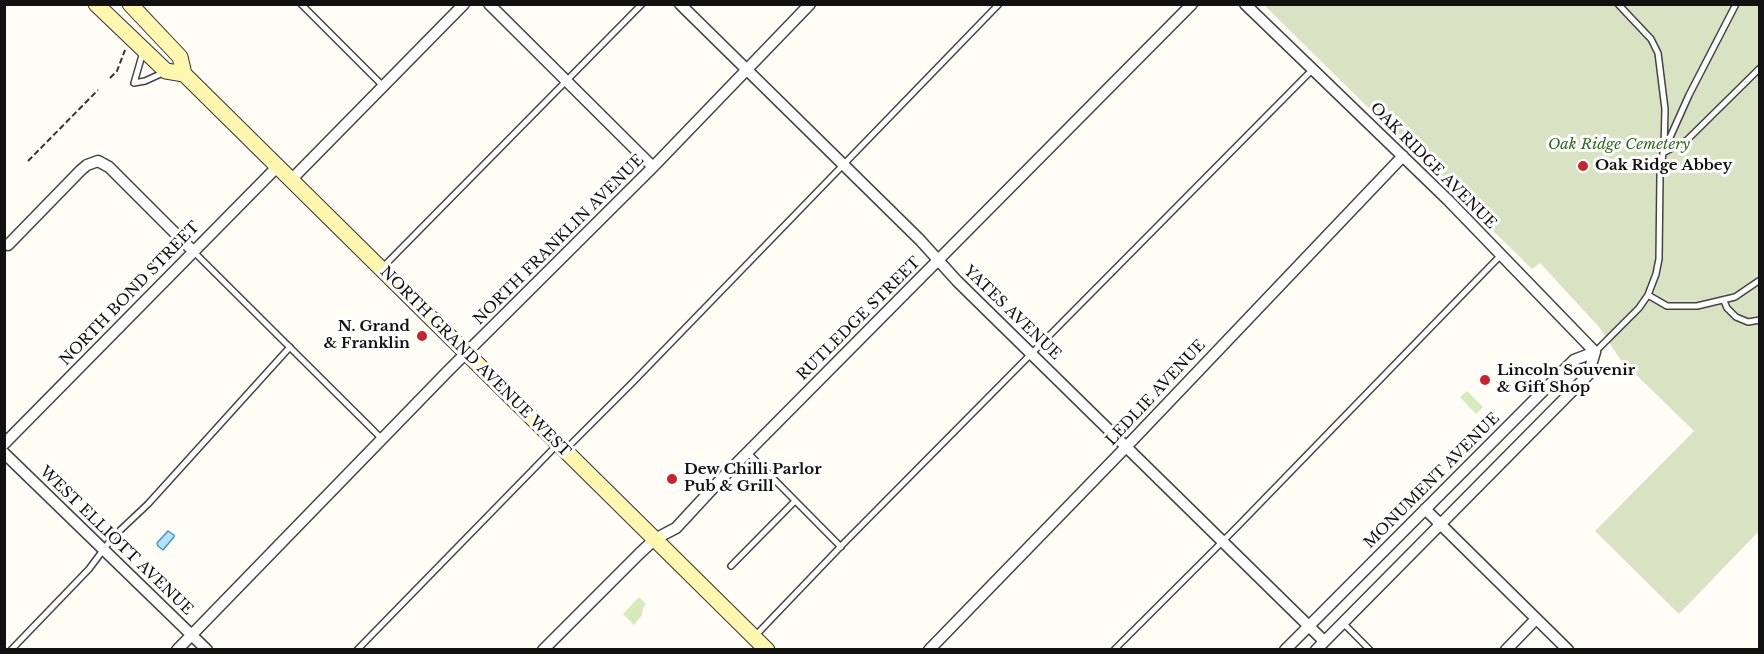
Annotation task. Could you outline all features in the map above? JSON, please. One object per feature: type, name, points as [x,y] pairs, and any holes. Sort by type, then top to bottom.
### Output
[{"type":"main road","points":[[96,4],[166,71],[184,74]]},
{"type":"main road","name":"NORTH GRAND AVENUE WEST","points":[[130,4],[180,57],[184,74],[767,650]]},
{"type":"street","points":[[291,180],[464,4]]},
{"type":"street","points":[[489,4],[653,167]]},
{"type":"street","name":"YATES AVENUE","points":[[680,4],[1308,626],[1320,645]]},
{"type":"street","name":"NORTH FRANKLIN AVENUE","points":[[177,650],[653,167],[810,4]]},
{"type":"street","name":"RUTLEDGE STREET","points":[[543,650],[655,539],[676,528],[747,452],[1192,4]]},
{"type":"street","name":"OAK RIDGE AVENUE","points":[[1245,4],[1449,200],[1595,352]]},
{"type":"street","name":"LEDLIE AVENUE","points":[[931,649],[1403,156]]},
{"type":"street","points":[[6,246],[81,170],[98,161],[109,167],[192,251]]},
{"type":"street","name":"NORTH BOND STREET","points":[[4,444],[278,166]]},
{"type":"street","points":[[1320,645],[1588,375],[1595,352]]},
{"type":"street","name":"MONUMENT AVENUE","points":[[1284,650],[1574,360],[1595,352]]},
{"type":"street","name":"WEST ELLIOTT AVENUE","points":[[4,453],[207,650]]},
{"type":"street","points":[[1425,509],[1568,650]]},
{"type":"street","points":[[1506,650],[1536,619]]},
{"type":"lane","points":[[302,4],[383,86]]},
{"type":"lane","points":[[381,269],[642,4]]},
{"type":"lane","points":[[357,650],[844,165],[999,4]]},
{"type":"lane","points":[[1595,352],[1634,315],[1648,295],[1659,259],[1660,176],[1664,153],[1665,109],[1658,53],[1651,39],[1618,4]]},
{"type":"lane","points":[[1664,153],[1689,95],[1736,4]]},
{"type":"lane","points":[[144,50],[134,83],[145,81],[166,71]]},
{"type":"lane","points":[[1664,153],[1687,140],[1760,68]]},
{"type":"lane","points":[[754,637],[1312,70]]},
{"type":"lane","points":[[192,251],[383,440]]},
{"type":"lane","points":[[1114,650],[1501,255]]},
{"type":"lane","points":[[1648,295],[1667,306],[1680,307],[1724,301],[1735,297],[1760,280]]},
{"type":"lane","points":[[1724,301],[1736,317],[1748,322],[1760,320]]},
{"type":"lane","points":[[10,650],[89,569],[113,537],[148,504],[290,347]]},
{"type":"lane","points":[[747,452],[841,547]]},
{"type":"lane","points":[[731,566],[795,501]]},
{"type":"lane","points":[[1343,623],[1370,650]]},
{"type":"path","points":[[110,78],[117,71],[125,50]]},
{"type":"path","points":[[28,161],[98,90]]},
{"type":"green space","name":"Oak Ridge Cemetery","points":[[1264,5],[1759,5],[1759,531],[1679,614],[1595,531],[1694,431],[1620,359],[1599,327],[1540,263],[1532,269]]},
{"type":"green space","points":[[1467,391],[1483,407],[1476,414],[1460,397]]},
{"type":"green space","points":[[639,597],[646,604],[642,615],[634,625],[623,614]]},
{"type":"water","points":[[168,531],[174,537],[163,550],[157,543]]},
{"type":"place","name":"Oak Ridge Abbey","points":[[1583,166]]},
{"type":"place","name":"N. Grand & Franklin","points":[[422,336]]},
{"type":"place","name":"Lincoln Souvenir & Gift Shop","points":[[1485,380]]},
{"type":"place","name":"Dew Chilli Parlor Pub & Grill","points":[[672,479]]}]
